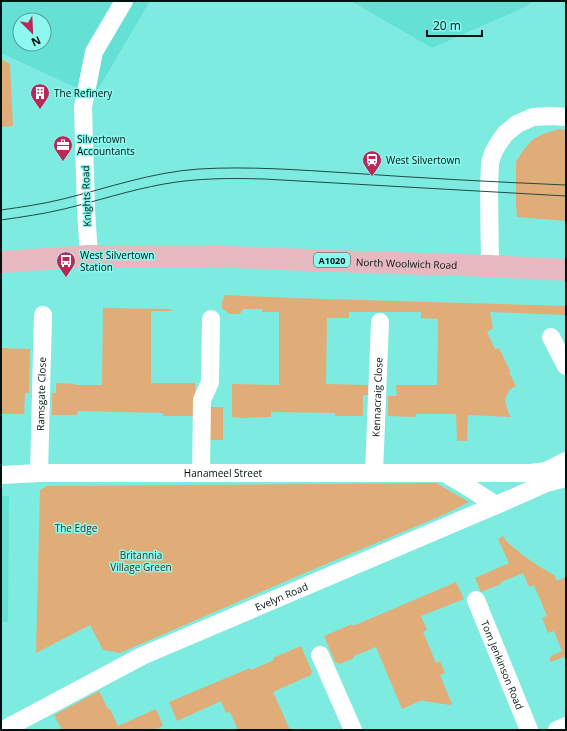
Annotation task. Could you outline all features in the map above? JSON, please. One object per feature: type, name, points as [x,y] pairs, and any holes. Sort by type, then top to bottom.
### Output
[{"type":"main road","name":"North Woolwich Road","points":[[1,262],[89,256],[228,256],[490,266]]},
{"type":"main road","name":"A1020","points":[[490,266],[566,270]]},
{"type":"street","name":"Knights Road","points":[[89,256],[83,107],[94,52],[124,1]]},
{"type":"street","points":[[490,266],[489,188],[490,163],[493,153],[505,134],[517,124],[533,117],[566,117]]},
{"type":"street","name":"Ramsgate Close","points":[[39,473],[43,315]]},
{"type":"street","points":[[201,473],[202,400],[210,382],[211,319]]},
{"type":"street","name":"Kennacraig Close","points":[[374,473],[380,322]]},
{"type":"street","points":[[551,337],[566,366]]},
{"type":"street","name":"Hanameel Street","points":[[1,475],[39,473],[531,473],[546,471],[566,461]]},
{"type":"street","points":[[445,473],[496,505]]},
{"type":"street","name":"Evelyn Road","points":[[3,730],[142,656],[546,483],[566,478]]},
{"type":"street","name":"Tom Jenkinson Road","points":[[476,600],[529,730]]},
{"type":"street","points":[[320,655],[353,730]]},
{"type":"street","points":[[558,730],[566,726]]},
{"type":"shaded area","points":[[1,1],[150,1],[94,96],[1,53]]},
{"type":"shaded area","points":[[351,1],[531,1],[527,6],[432,48]]},
{"type":"shaded area","points":[[1,496],[9,496],[8,622],[1,622]]},
{"type":"green space","points":[[1,59],[10,64],[13,126],[1,127]]},
{"type":"green space","points":[[559,129],[566,130],[566,221],[517,217],[516,162],[532,140],[543,134]]},
{"type":"green space","points":[[225,295],[566,306],[566,315],[490,312],[493,328],[487,332],[495,349],[499,348],[516,386],[509,390],[505,400],[511,417],[468,415],[467,441],[457,441],[456,414],[416,414],[416,417],[388,416],[388,396],[397,396],[396,385],[437,385],[438,319],[421,318],[421,312],[349,312],[349,318],[327,318],[326,384],[368,385],[368,395],[363,395],[363,416],[335,416],[335,413],[271,412],[271,417],[232,417],[232,384],[279,385],[279,312],[262,312],[262,309],[243,309],[240,314],[229,314],[222,308],[222,302]]},
{"type":"green space","points":[[103,308],[170,309],[172,311],[151,311],[151,383],[195,383],[196,418],[192,416],[163,416],[163,413],[78,411],[77,415],[52,415],[52,393],[56,393],[56,383],[102,385]]},
{"type":"green space","points":[[1,348],[30,349],[29,393],[25,393],[24,414],[1,414]]},
{"type":"green space","points":[[210,407],[223,407],[223,440],[210,440]]},
{"type":"green space","name":"Britannia Village Green","points":[[436,483],[469,502],[443,515],[120,653],[103,650],[90,625],[36,653],[40,490],[47,486]]},
{"type":"green space","points":[[503,536],[507,542],[524,556],[554,575],[557,581],[566,577],[566,656],[551,662],[549,660],[551,656],[562,651],[554,631],[548,633],[542,618],[547,616],[534,585],[529,587],[523,573],[481,592],[475,578],[509,563],[498,539]]},
{"type":"green space","points":[[456,582],[464,599],[421,616],[427,630],[423,632],[436,663],[440,661],[445,673],[440,675],[452,704],[450,705],[422,700],[402,709],[376,647],[354,656],[354,658],[340,664],[335,662],[324,636],[352,624],[353,626]]},
{"type":"green space","points":[[301,646],[312,672],[311,675],[273,692],[290,730],[238,730],[230,712],[226,713],[221,701],[177,721],[169,702],[250,668],[251,670],[274,660],[273,658],[275,657]]},
{"type":"green space","points":[[99,691],[118,726],[156,709],[163,726],[154,730],[62,730],[54,715]]},
{"type":"tram line","points":[[1,210],[55,201],[164,173],[199,169],[274,169],[566,185]]},
{"type":"tram line","points":[[1,220],[56,211],[139,189],[164,184],[214,179],[264,179],[566,196]]},
{"type":"place","name":"The Refinery","points":[[40,110]]},
{"type":"place","name":"Silvertown Accountants","points":[[63,162]]},
{"type":"place","name":"West Silvertown","points":[[372,177]]},
{"type":"place","name":"West Silvertown Station","points":[[66,278]]},
{"type":"park label","name":"The Edge","points":[[76,528]]}]
